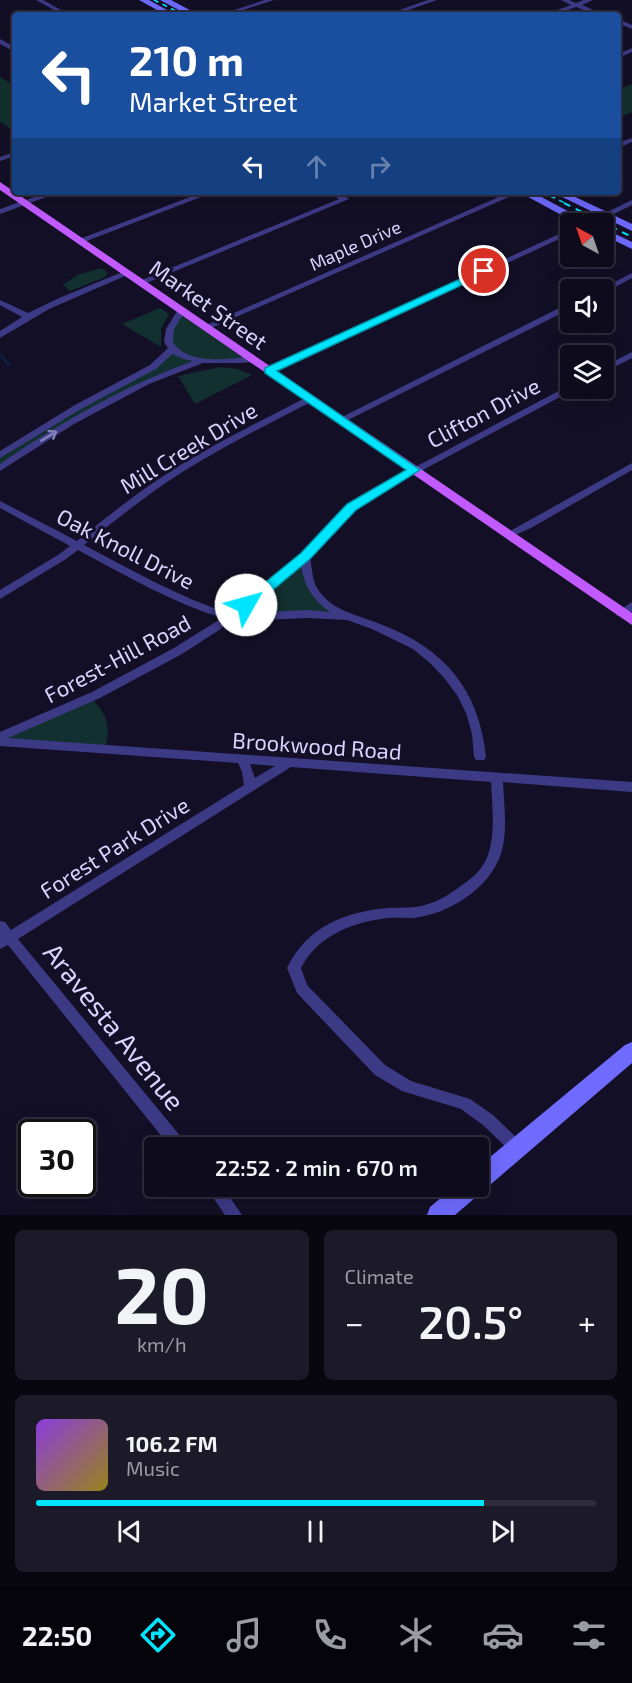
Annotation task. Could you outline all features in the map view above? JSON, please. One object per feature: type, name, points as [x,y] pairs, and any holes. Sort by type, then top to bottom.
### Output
[{"type":"main road","name":"Market Street","points":[[14,195],[508,535],[628,613]]},
{"type":"street","points":[[39,0],[61,12]]},
{"type":"street","points":[[143,0],[167,12]]},
{"type":"street","points":[[164,0],[189,12]]},
{"type":"street","points":[[232,12],[271,0]]},
{"type":"street","points":[[397,12],[434,0]]},
{"type":"street","points":[[564,0],[594,12]]},
{"type":"street","points":[[556,12],[590,0]]},
{"type":"street","points":[[0,41],[4,47]]},
{"type":"street","points":[[0,212],[48,195]]},
{"type":"street","points":[[81,240],[202,195]]},
{"type":"street","points":[[141,282],[345,200],[337,195]]},
{"type":"street","name":"Maple Drive","points":[[206,327],[509,195]]},
{"type":"street","points":[[530,195],[567,213]]},
{"type":"street","points":[[563,195],[601,213]]},
{"type":"street","points":[[609,213],[632,202]]},
{"type":"street","points":[[614,219],[632,228]]},
{"type":"street","points":[[269,370],[560,236]]},
{"type":"street","points":[[614,237],[632,246]]},
{"type":"street","points":[[0,334],[27,315],[128,273]]},
{"type":"street","points":[[614,284],[632,275]]},
{"type":"street","points":[[0,302],[27,315]]},
{"type":"street","points":[[182,310],[168,330],[168,344],[182,356],[199,362]]},
{"type":"street","points":[[341,420],[560,311]]},
{"type":"street","points":[[0,455],[78,407],[153,367],[172,349]]},
{"type":"street","points":[[614,364],[632,355]]},
{"type":"street","points":[[0,468],[87,412],[148,381],[199,362],[253,359]]},
{"type":"street","name":"Clifton Drive","points":[[414,470],[560,393]]},
{"type":"street","name":"Mill Creek Drive","points":[[0,595],[45,569],[142,495],[181,469],[230,440],[310,399]]},
{"type":"street","points":[[78,407],[87,412]]},
{"type":"street","points":[[508,535],[528,526],[632,466]]},
{"type":"street","name":"Forest-Hill Road","points":[[0,737],[70,708],[132,677],[231,617],[305,556],[351,507],[414,470]]},
{"type":"street","name":"Oak Knoll Drive","points":[[0,504],[174,597],[231,617],[317,614],[345,617],[376,626],[404,639],[428,654],[449,674],[471,708],[478,732],[480,757]]},
{"type":"street","name":"Oak Knoll Drive","points":[[305,556],[308,578],[314,591],[326,604],[345,617]]},
{"type":"street","name":"Brookwood Road","points":[[0,742],[632,787]]},
{"type":"street","points":[[242,759],[248,772],[250,786]]},
{"type":"street","name":"Forest Park Drive","points":[[3,935],[289,762]]},
{"type":"street","points":[[497,778],[495,852],[489,868],[480,878],[438,907],[416,913],[370,915],[340,925],[302,951],[294,968],[302,989],[380,1070],[407,1086],[450,1098],[476,1110],[517,1148]]},
{"type":"street","name":"Aravesta Avenue","points":[[3,935],[172,1137]]},
{"type":"street","points":[[489,1172],[632,1051]]},
{"type":"street","points":[[220,1197],[234,1215]]},
{"type":"street","points":[[438,1215],[459,1197]]},
{"type":"green space","points":[[0,77],[12,84],[12,130],[0,122]]},
{"type":"green space","points":[[632,84],[632,112],[621,117],[621,89]]},
{"type":"green space","points":[[102,268],[108,273],[105,277],[70,291],[63,285],[77,275]]},
{"type":"green space","points":[[160,308],[169,314],[161,329],[161,347],[122,324]]},
{"type":"green space","points":[[182,310],[253,359],[199,362],[125,391],[0,468],[0,455],[145,371],[172,348],[167,337]]},
{"type":"green space","points":[[221,367],[238,369],[252,375],[195,404],[178,376]]},
{"type":"green space","points":[[305,556],[310,584],[345,617],[231,617]]},
{"type":"green space","points":[[91,697],[107,721],[108,734],[105,750],[0,737]]},
{"type":"waterway","points":[[0,354],[9,365]]},
{"type":"railway","points":[[154,0],[178,12]]},
{"type":"railway","points":[[548,195],[567,204]]},
{"type":"railway","points":[[564,203],[632,237]]},
{"type":"route","points":[[246,605],[305,556],[351,507],[414,470],[269,370],[484,271]]}]
